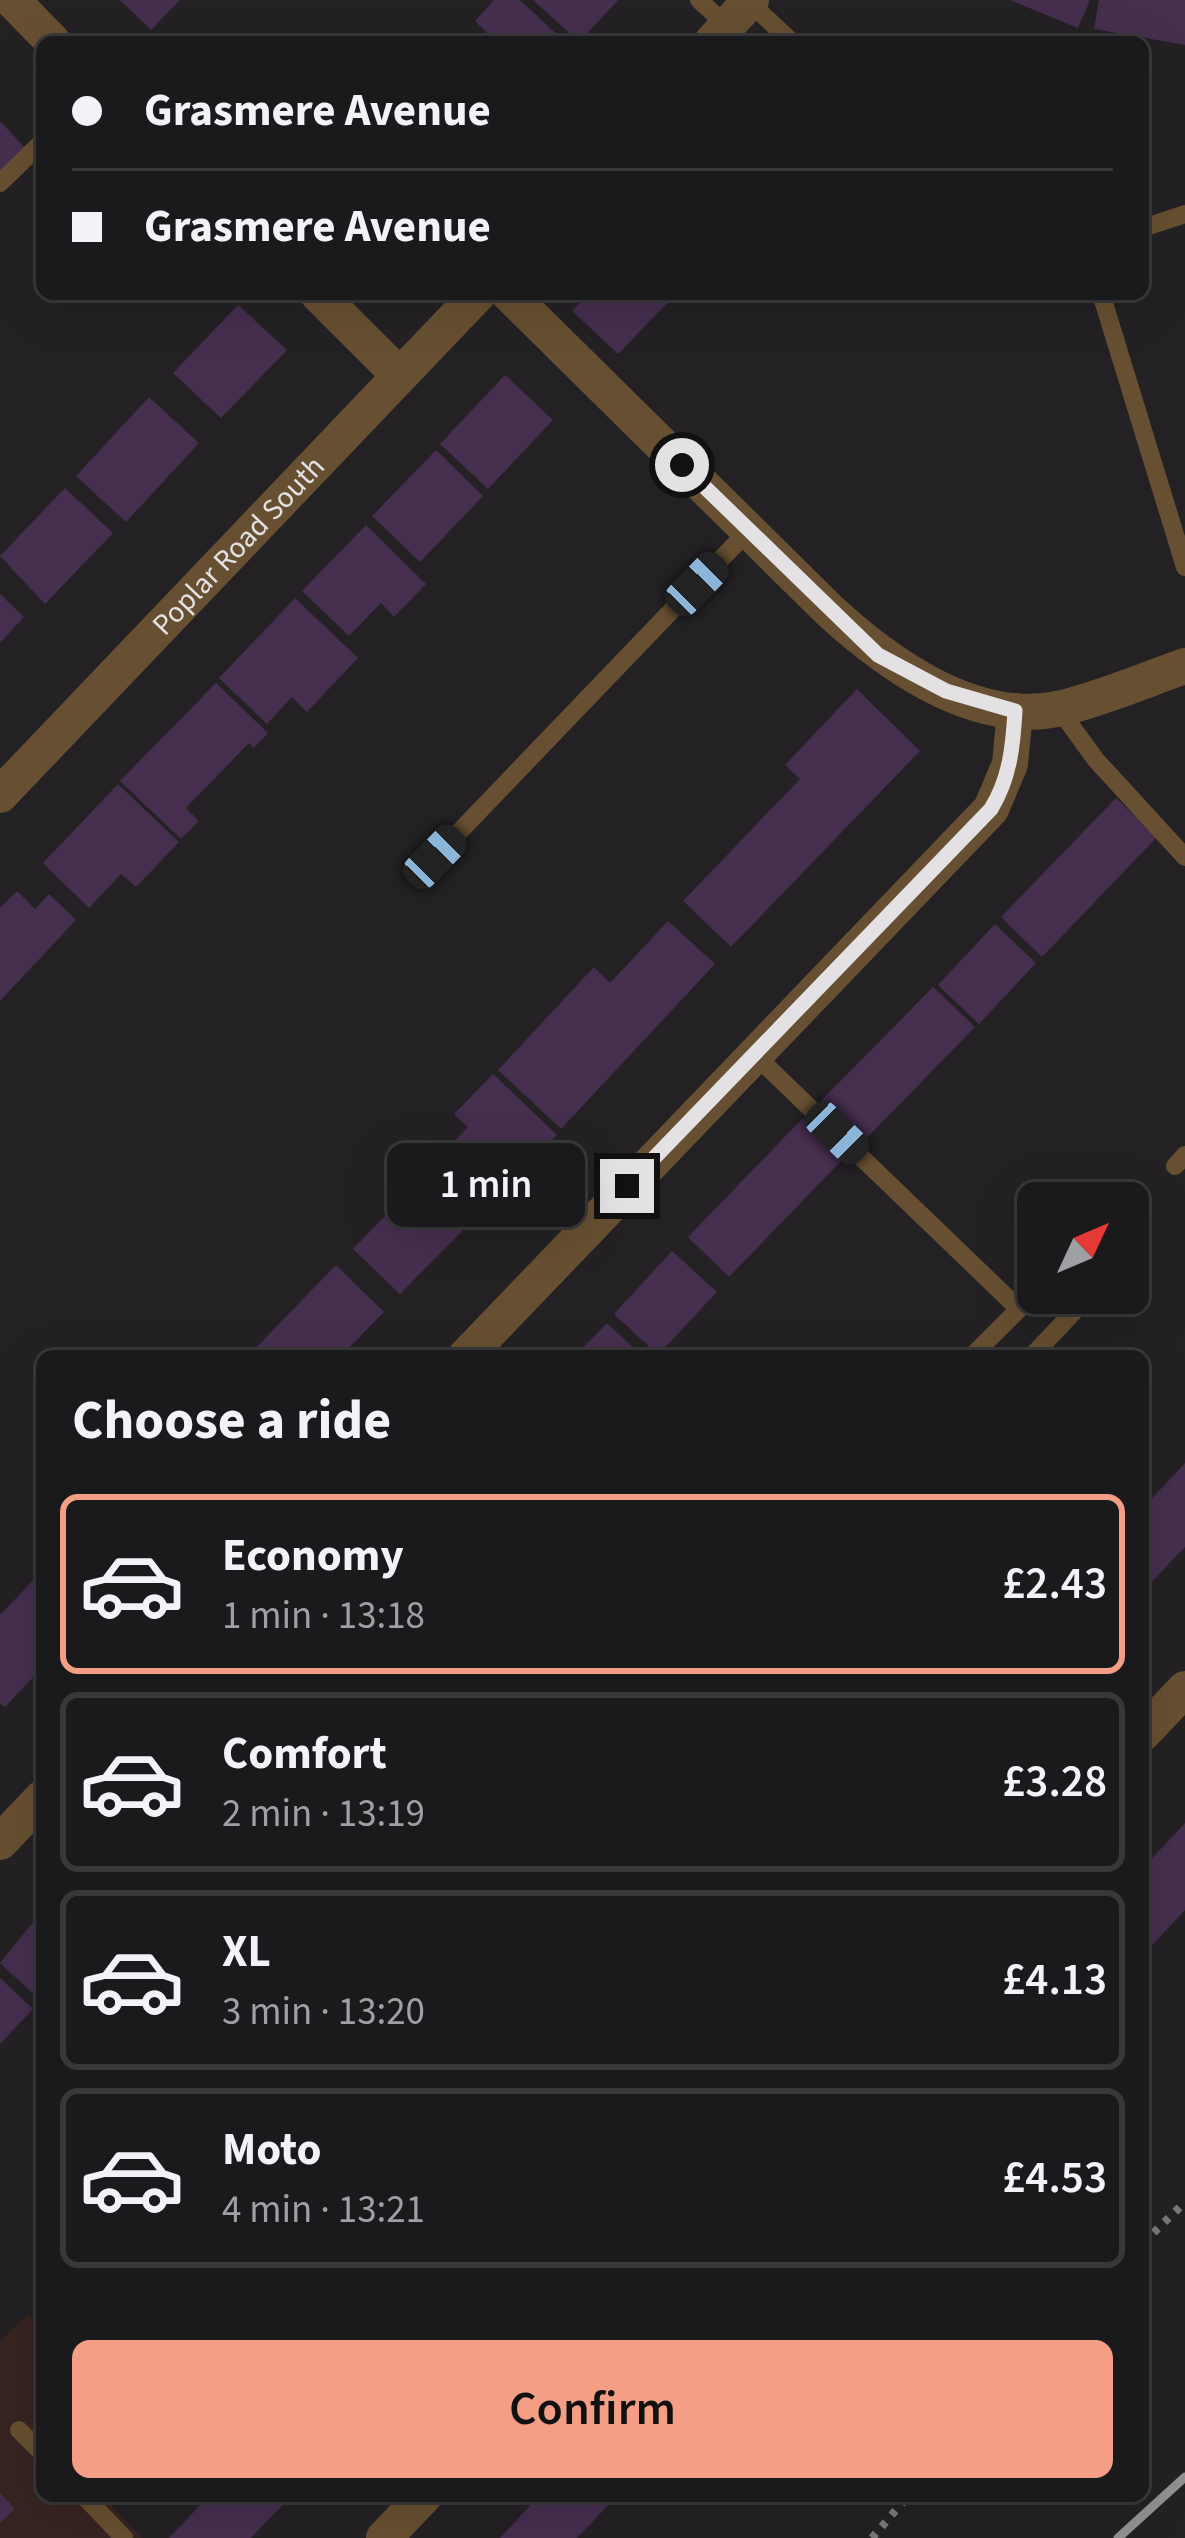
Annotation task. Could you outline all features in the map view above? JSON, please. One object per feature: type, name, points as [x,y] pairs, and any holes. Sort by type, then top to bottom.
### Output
[{"type":"street","points":[[12,0],[47,36]]},
{"type":"street","points":[[324,300],[399,375]]},
{"type":"street","name":"Poplar Road South","points":[[0,795],[472,300]]},
{"type":"street","points":[[515,300],[878,655],[946,691],[1015,711],[1059,709],[1185,666]]},
{"type":"street","points":[[472,1350],[991,809],[1010,764],[1015,711]]},
{"type":"street","points":[[1149,1727],[1185,1688]]},
{"type":"street","points":[[0,1842],[36,1804]]},
{"type":"street","points":[[385,2538],[418,2502]]},
{"type":"lane","points":[[698,0],[778,36]]},
{"type":"lane","points":[[0,183],[36,148]]},
{"type":"lane","points":[[1149,226],[1185,214]]},
{"type":"lane","points":[[1103,300],[1185,567]]},
{"type":"lane","points":[[435,857],[748,531]]},
{"type":"lane","points":[[1059,709],[1096,760],[1185,857]]},
{"type":"lane","points":[[753,1053],[1017,1307]]},
{"type":"lane","points":[[977,1350],[1017,1311]]},
{"type":"lane","points":[[1038,1350],[1072,1314]]},
{"type":"lane","points":[[20,2430],[36,2447]]},
{"type":"lane","points":[[90,2502],[124,2538]]},
{"type":"path","points":[[1149,2237],[1185,2202]]},
{"type":"path","points":[[872,2538],[903,2502]]},
{"type":"shaded area","points":[[27,2314],[36,2323],[36,2502],[109,2502],[142,2538],[0,2538],[0,2342]]},
{"type":"building","points":[[120,0],[180,0],[151,30]]},
{"type":"building","points":[[494,0],[520,0],[559,36],[490,36],[475,21]]},
{"type":"building","points":[[533,0],[618,0],[585,36],[572,36]]},
{"type":"building","points":[[1010,0],[1090,0],[1078,28]]},
{"type":"building","points":[[1099,0],[1185,0],[1185,45],[1094,29]]},
{"type":"building","points":[[0,121],[25,148],[0,172]]},
{"type":"building","points":[[583,300],[670,300],[618,354],[572,311]]},
{"type":"building","points":[[238,305],[287,350],[221,418],[173,373]]},
{"type":"building","points":[[505,375],[553,420],[488,489],[440,444]]},
{"type":"building","points":[[149,397],[199,443],[126,522],[76,476]]},
{"type":"building","points":[[436,450],[483,496],[420,562],[372,516]]},
{"type":"building","points":[[65,488],[113,533],[45,604],[0,556]]},
{"type":"building","points":[[366,525],[426,584],[394,617],[381,603],[349,636],[302,591]]},
{"type":"building","points":[[0,594],[24,617],[0,643]]},
{"type":"building","points":[[295,598],[358,658],[307,712],[292,697],[267,724],[219,678]]},
{"type":"building","points":[[216,683],[268,733],[254,748],[249,743],[186,808],[199,821],[181,839],[120,781]]},
{"type":"building","points":[[857,689],[920,751],[731,947],[683,901],[800,779],[785,765]]},
{"type":"building","points":[[118,784],[179,842],[136,887],[121,874],[89,908],[43,863]]},
{"type":"building","points":[[1116,798],[1157,837],[1042,957],[1001,917]]},
{"type":"building","points":[[17,891],[35,909],[49,894],[76,920],[0,1001],[0,908]]},
{"type":"building","points":[[668,921],[715,964],[561,1129],[498,1070],[594,967],[610,983]]},
{"type":"building","points":[[995,924],[1036,963],[979,1024],[938,985]]},
{"type":"building","points":[[933,987],[975,1027],[858,1147],[816,1106]]},
{"type":"building","points":[[493,1074],[557,1135],[490,1206],[438,1158],[468,1127],[454,1114]]},
{"type":"building","points":[[803,1118],[844,1158],[729,1277],[688,1237]]},
{"type":"building","points":[[415,1185],[462,1231],[400,1294],[353,1249]]},
{"type":"building","points":[[672,1251],[717,1292],[663,1350],[653,1350],[614,1314]]},
{"type":"building","points":[[336,1265],[384,1312],[347,1350],[254,1350]]},
{"type":"building","points":[[607,1323],[636,1350],[581,1350]]},
{"type":"building","points":[[1185,1463],[1185,1547],[1149,1585],[1149,1502]]},
{"type":"building","points":[[36,1577],[36,1674],[5,1707],[0,1703],[0,1615]]},
{"type":"building","points":[[1185,1823],[1185,1910],[1149,1949],[1149,1862]]},
{"type":"building","points":[[36,1918],[36,1996],[0,1963]]},
{"type":"building","points":[[0,1978],[33,2009],[0,2044]]},
{"type":"building","points":[[0,2493],[15,2509],[0,2523]]},
{"type":"building","points":[[203,2502],[285,2502],[251,2538],[169,2538]]},
{"type":"building","points":[[533,2502],[611,2502],[577,2538],[500,2538]]},
{"type":"railway","points":[[1118,2538],[1185,2477]]},
{"type":"route","points":[[627,1186],[991,809],[1003,789],[1014,734],[1015,711],[946,691],[878,655],[682,465]]}]
